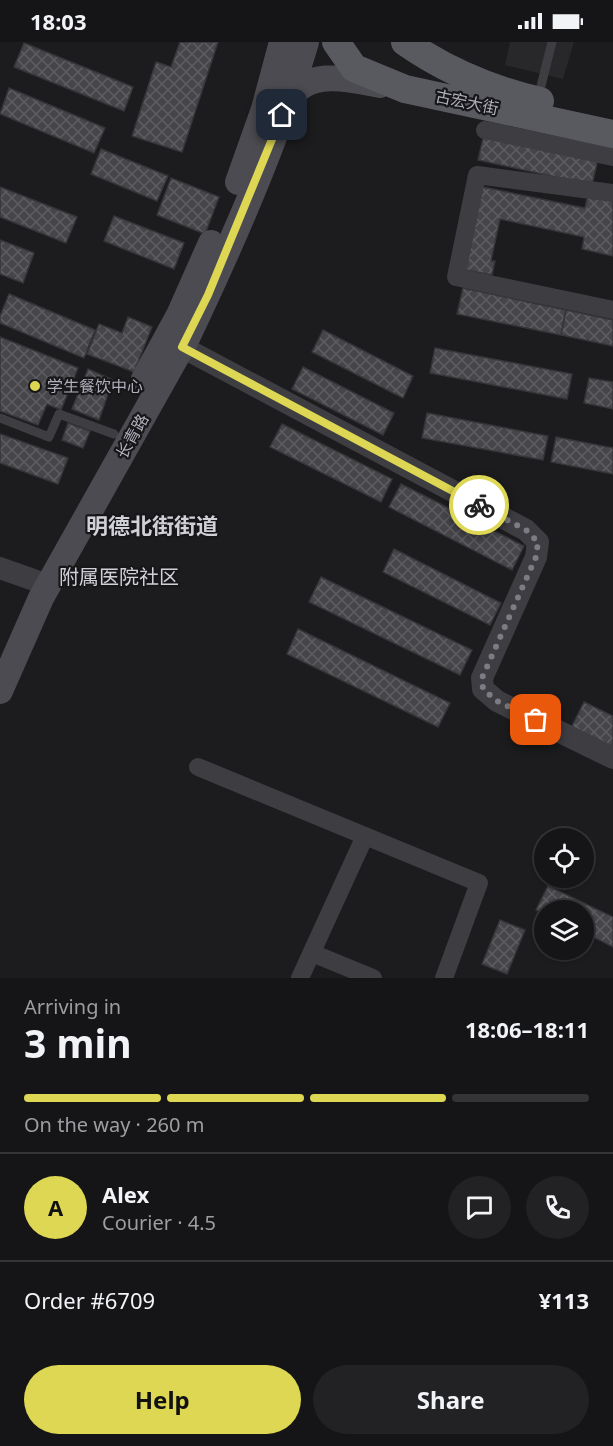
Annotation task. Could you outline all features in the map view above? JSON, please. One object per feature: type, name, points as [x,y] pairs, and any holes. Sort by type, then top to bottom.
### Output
[{"type":"main road","name":"长青路","points":[[0,656],[174,343],[264,109],[282,42]]},
{"type":"main road","name":"长青路","points":[[0,691],[41,582],[114,434],[208,295],[282,115],[306,42]]},
{"type":"main road","name":"古宏大街","points":[[336,42],[354,68],[405,89],[613,134]]},
{"type":"main road","name":"古宏大街","points":[[405,42],[455,71],[494,87],[537,100],[613,115]]},
{"type":"main road","points":[[282,115],[293,93],[317,78],[360,81],[405,89]]},
{"type":"street","points":[[485,130],[613,157]]},
{"type":"street","points":[[612,188],[477,175],[456,277],[613,310]]},
{"type":"street","points":[[174,343],[526,530],[538,542],[536,557],[482,678],[483,689],[497,701],[613,758]]},
{"type":"street","points":[[0,568],[41,582]]},
{"type":"street","points":[[198,767],[479,883],[444,978]]},
{"type":"street","points":[[300,978],[365,836]]},
{"type":"street","points":[[312,953],[373,978]]},
{"type":"lane","points":[[537,100],[552,42]]},
{"type":"lane","points":[[0,418],[49,437],[59,414],[114,434]]},
{"type":"shaded area","points":[[510,42],[574,42],[563,79],[505,65]]},
{"type":"building","points":[[180,42],[218,42],[182,152],[132,136],[156,62],[171,67]]},
{"type":"building","points":[[24,43],[133,87],[124,111],[14,67]]},
{"type":"building","points":[[9,88],[105,128],[94,153],[0,114]]},
{"type":"building","points":[[484,134],[598,159],[592,185],[478,160]]},
{"type":"building","points":[[101,149],[168,176],[157,201],[91,174]]},
{"type":"building","points":[[171,178],[219,197],[205,234],[157,215]]},
{"type":"building","points":[[478,186],[585,208],[588,194],[613,199],[613,256],[582,249],[584,237],[500,219],[491,261],[495,261],[492,275],[461,269]]},
{"type":"building","points":[[0,187],[77,217],[66,243],[0,217]]},
{"type":"building","points":[[114,216],[184,243],[174,269],[104,241]]},
{"type":"building","points":[[0,240],[34,253],[23,283],[0,274]]},
{"type":"building","points":[[463,288],[566,310],[561,335],[457,314]]},
{"type":"building","points":[[9,294],[95,330],[84,358],[0,323],[0,316]]},
{"type":"building","points":[[566,310],[613,320],[613,346],[561,335]]},
{"type":"building","points":[[128,317],[152,327],[134,372],[87,354],[99,324],[122,333]]},
{"type":"building","points":[[323,330],[413,376],[403,398],[312,352]]},
{"type":"building","name":"学生餐饮中心","points":[[0,337],[78,368],[61,410],[47,404],[38,425],[0,411]]},
{"type":"building","points":[[435,348],[572,374],[567,399],[430,373]]},
{"type":"building","points":[[303,367],[394,413],[383,435],[292,389]]},
{"type":"building","points":[[88,369],[113,380],[99,420],[72,409]]},
{"type":"building","points":[[589,378],[613,382],[613,409],[584,403]]},
{"type":"building","points":[[427,413],[548,436],[543,460],[422,438]]},
{"type":"building","points":[[68,423],[90,431],[83,448],[62,440]]},
{"type":"building","points":[[282,424],[392,479],[381,502],[270,447]]},
{"type":"building","points":[[0,434],[68,458],[58,484],[0,463]]},
{"type":"building","points":[[556,437],[613,448],[613,474],[551,462]]},
{"type":"building","points":[[401,484],[524,546],[512,570],[389,507]]},
{"type":"building","points":[[394,549],[501,603],[490,625],[383,572]]},
{"type":"building","points":[[321,577],[472,650],[460,675],[309,602]]},
{"type":"building","points":[[298,629],[450,703],[438,727],[287,654]]},
{"type":"building","points":[[584,702],[613,716],[613,749],[571,728]]},
{"type":"building","points":[[547,888],[552,888],[577,900],[541,900]]},
{"type":"building","points":[[594,908],[613,917],[613,947],[594,937]]},
{"type":"building","points":[[500,920],[525,930],[507,974],[482,964]]},
{"type":"way so far","points":[[479,505],[526,530],[538,542],[536,557],[482,678],[483,689],[497,701],[536,720]]},
{"type":"place","name":"学生餐饮中心","points":[[35,386]]},
{"type":"district","name":"明德北街街道","points":[[152,525]]},
{"type":"district","name":"附属医院社区","points":[[119,576]]},
{"type":"route","points":[[282,115],[208,295],[182,347],[479,505]]}]
